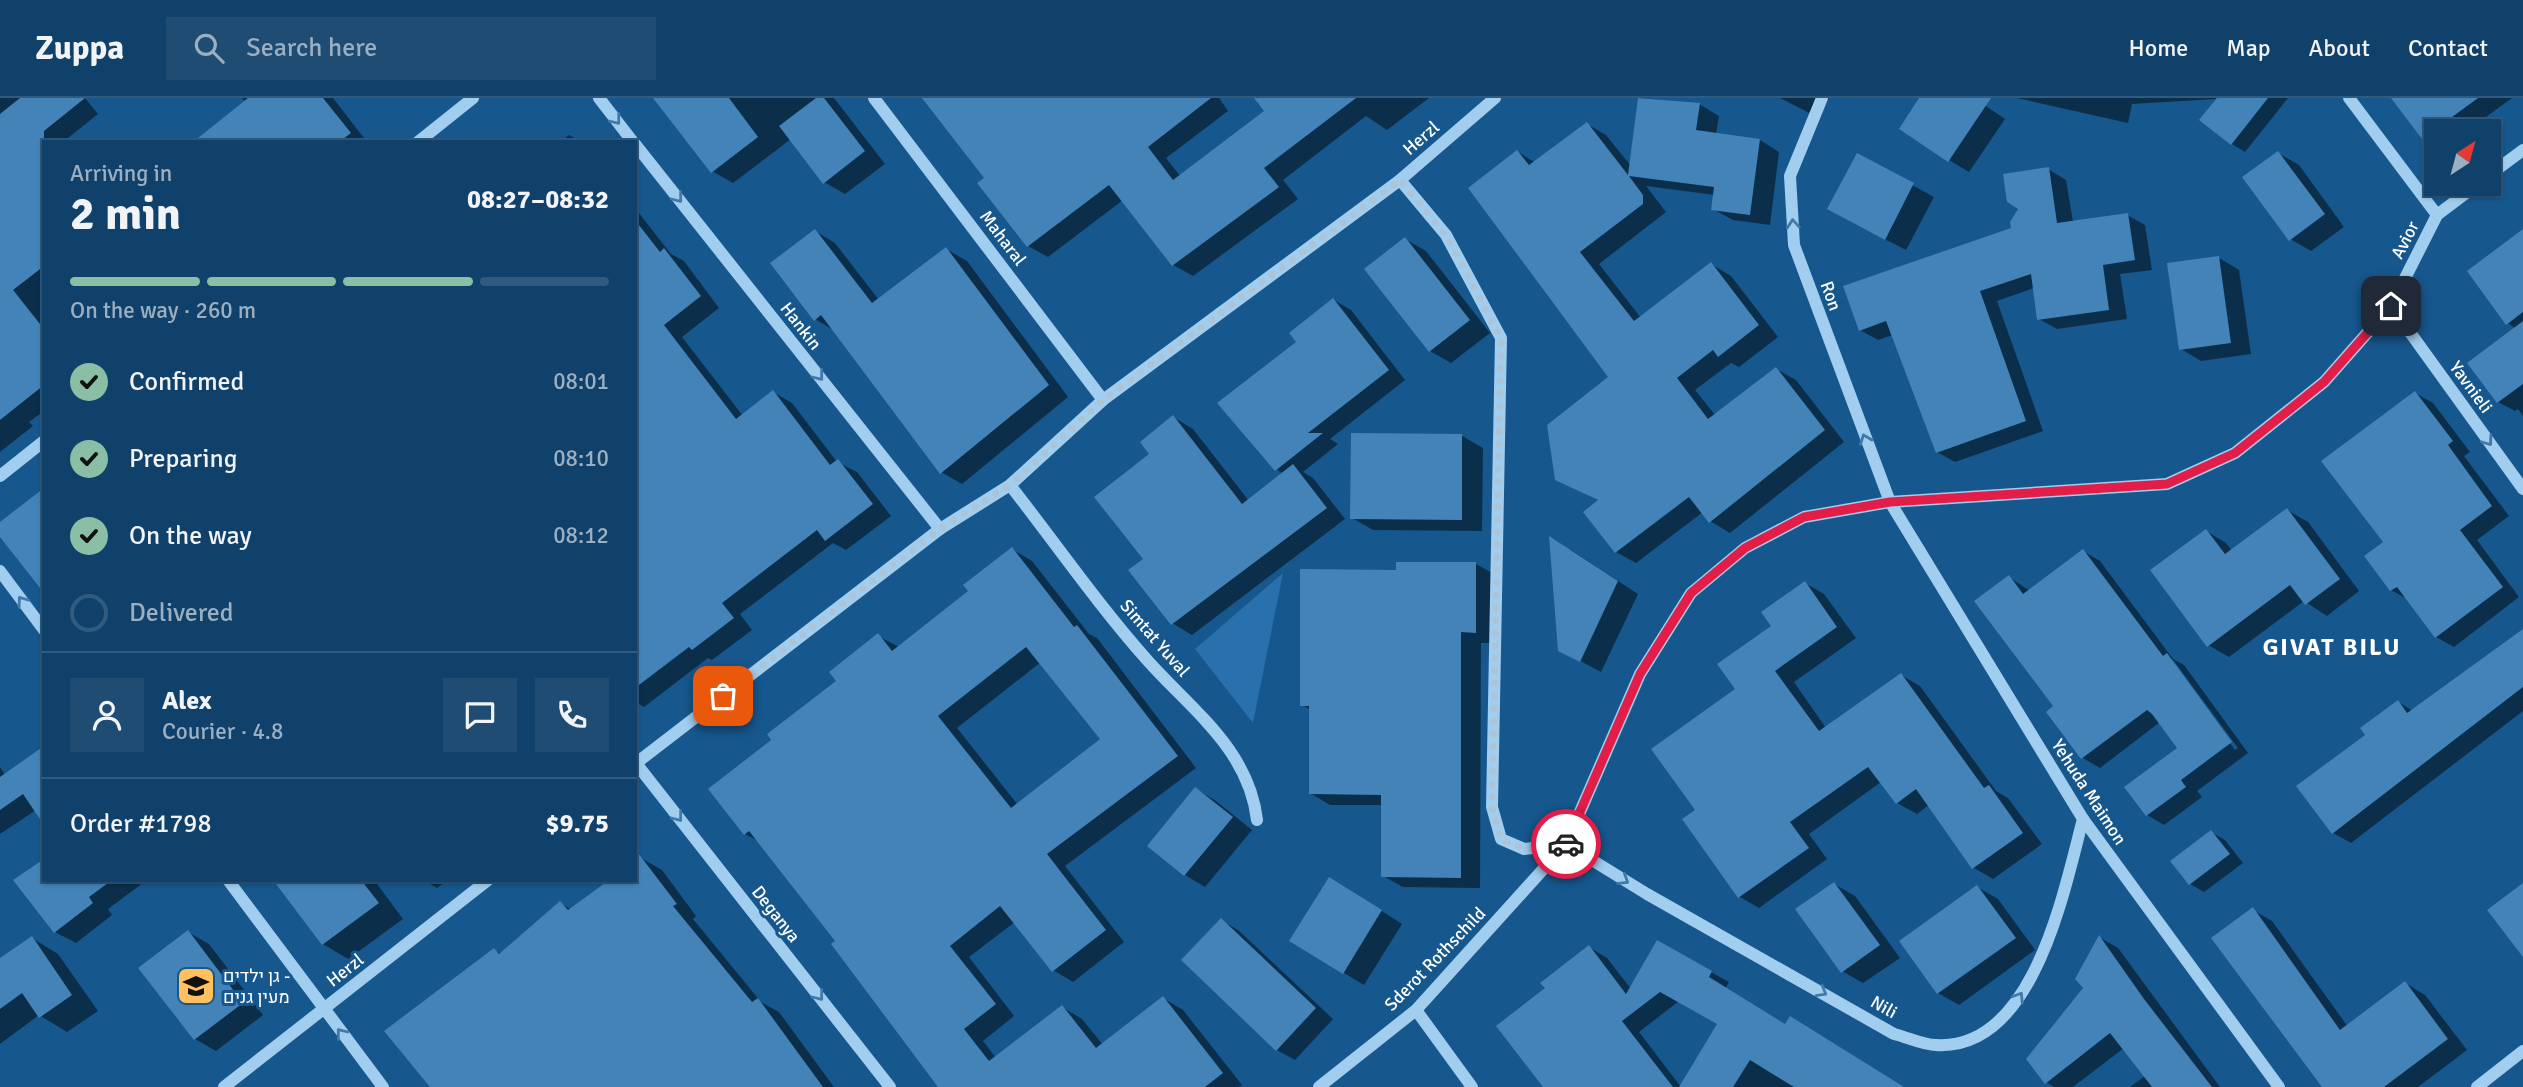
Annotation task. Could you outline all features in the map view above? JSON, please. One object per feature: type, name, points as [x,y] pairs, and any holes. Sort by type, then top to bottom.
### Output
[{"type":"street","points":[[420,140],[473,98]]},
{"type":"street","name":"Hankin","points":[[599,98],[632,140]]},
{"type":"street","name":"Maharal","points":[[874,98],[1103,400]]},
{"type":"street","name":"Herzl","points":[[637,762],[940,529],[1010,485],[1103,400],[1400,180],[1495,98]]},
{"type":"street","name":"Ron","points":[[1822,98],[1790,176],[1794,245],[1890,502]]},
{"type":"street","points":[[2348,98],[2437,215]]},
{"type":"street","name":"Hankin","points":[[637,147],[940,529]]},
{"type":"street","points":[[2501,166],[2523,150]]},
{"type":"street","points":[[1400,180],[1446,235],[1501,338],[1492,807],[1501,839],[1524,849],[1566,844]]},
{"type":"street","name":"Avior","points":[[1566,844],[1640,674],[1691,593],[1745,548],[1804,517],[1890,502],[2167,484],[2235,453],[2324,382],[2391,306],[2437,215],[2462,196]]},
{"type":"street","name":"Yavnieli","points":[[2391,306],[2523,489]]},
{"type":"street","points":[[0,476],[42,443]]},
{"type":"street","name":"Simtat Yuval","points":[[1010,485],[1148,661],[1212,726],[1244,770],[1255,801],[1257,820]]},
{"type":"street","name":"Yehuda Maimon","points":[[1890,502],[2083,819],[2279,1087]]},
{"type":"street","points":[[0,571],[42,627]]},
{"type":"street","name":"Deganya","points":[[637,764],[890,1087]]},
{"type":"street","name":"Nili","points":[[1566,844],[1647,894],[1894,1034],[1936,1045],[1973,1039],[2008,1015],[2053,929],[2083,819]]},
{"type":"street","name":"Sderot Rothschild","points":[[1319,1087],[1416,1010],[1566,844]]},
{"type":"street","points":[[229,882],[383,1087]]},
{"type":"street","name":"Herzl","points":[[224,1087],[485,882]]},
{"type":"street","points":[[1416,1010],[1472,1087]]},
{"type":"street","points":[[2477,1087],[2523,1051]]},
{"type":"shaded area","points":[[1283,573],[1253,723],[1195,649]]},
{"type":"building","points":[[20,98],[85,98],[44,131],[42,268],[13,290],[42,326],[42,387],[0,420],[0,114]]},
{"type":"building","points":[[248,98],[323,98],[351,133],[342,140],[196,140]]},
{"type":"building","points":[[653,98],[729,98],[758,137],[711,173]]},
{"type":"building","points":[[816,98],[824,98],[865,151],[823,184],[779,126]]},
{"type":"building","points":[[922,98],[1211,98],[1148,147],[1173,180],[1264,111],[1254,98],[1356,98],[1264,168],[1279,187],[1172,266],[1109,185],[1027,247],[977,183],[984,178]]},
{"type":"building","points":[[1638,98],[1700,103],[1696,130],[1760,139],[1750,215],[1711,210],[1714,187],[1629,176],[1643,195],[1643,204],[1580,252],[1634,321],[1711,262],[1759,325],[1718,357],[1713,350],[1677,378],[1708,419],[1776,367],[1825,430],[1709,523],[1689,497],[1615,553],[1583,512],[1598,500],[1555,480],[1547,425],[1608,377],[1468,188],[1517,150],[1529,165],[1587,122],[1628,175]]},
{"type":"building","points":[[1919,98],[1991,98],[1948,162],[1899,129]]},
{"type":"building","points":[[2217,98],[2268,98],[2231,145],[2199,120]]},
{"type":"building","points":[[2391,98],[2478,98],[2449,119],[2424,119],[2422,139]]},
{"type":"building","points":[[2278,151],[2325,214],[2289,241],[2242,177]]},
{"type":"building","points":[[1857,153],[1914,183],[1885,240],[1827,209]]},
{"type":"building","points":[[2049,167],[2057,223],[2128,213],[2135,260],[2103,265],[2109,310],[2037,320],[2031,274],[1980,291],[2026,421],[1936,453],[1886,321],[1859,331],[1843,286],[2011,228],[2010,222],[2018,209],[2007,202],[2003,174]]},
{"type":"building","points":[[637,223],[660,252],[664,248],[701,296],[664,325],[736,419],[773,390],[830,465],[838,459],[873,504],[825,541],[817,530],[722,603],[734,618],[692,650],[689,647],[637,686]]},
{"type":"building","points":[[815,229],[872,303],[946,247],[1049,385],[940,474],[821,315],[814,321],[770,263]]},
{"type":"building","points":[[2523,229],[2523,312],[2506,325],[2467,271]]},
{"type":"building","points":[[1405,237],[1470,320],[1429,352],[1364,269]]},
{"type":"building","points":[[2219,256],[2231,343],[2179,350],[2167,263]]},
{"type":"building","points":[[1333,298],[1389,370],[1308,433],[1323,433],[1275,471],[1217,403],[1296,342],[1289,333]]},
{"type":"building","points":[[2523,321],[2523,384],[2497,403],[2467,363]]},
{"type":"building","points":[[2415,391],[2453,441],[2448,445],[2492,506],[2460,530],[2503,587],[2435,638],[2397,587],[2390,591],[2364,556],[2383,542],[2321,461]]},
{"type":"building","points":[[1173,415],[1242,504],[1293,464],[1327,508],[1171,625],[1128,570],[1143,559],[1094,497],[1149,454],[1140,442]]},
{"type":"building","points":[[1351,433],[1462,434],[1462,520],[1350,519]]},
{"type":"building","points":[[42,490],[42,590],[0,537],[0,522]]},
{"type":"building","points":[[2287,508],[2340,579],[2305,605],[2290,585],[2207,647],[2150,570],[2206,529],[2225,554]]},
{"type":"building","points":[[1549,536],[1618,581],[1580,662],[1558,651]]},
{"type":"building","points":[[1012,547],[1074,627],[1077,625],[1178,756],[1047,854],[1106,930],[1052,972],[1000,906],[950,946],[996,1004],[964,1029],[989,1061],[1062,1005],[1096,1048],[1163,996],[1223,1073],[1205,1087],[938,1087],[831,944],[835,941],[749,831],[744,835],[708,789],[771,740],[767,734],[836,681],[829,672],[878,633],[892,651],[968,591],[963,585]],"holes":[[[1026,647],[1100,739],[1011,808],[938,716]]]},
{"type":"building","points":[[2083,549],[2163,656],[2167,653],[2232,742],[2181,780],[2186,787],[2146,816],[2124,787],[2177,748],[2152,714],[2147,710],[2081,759],[2046,712],[2053,706],[1974,601],[2009,575],[2023,594]]},
{"type":"building","points":[[1396,562],[1476,562],[1476,633],[1461,632],[1461,878],[1381,877],[1381,795],[1309,794],[1309,706],[1300,706],[1300,569],[1396,570]]},
{"type":"building","points":[[1805,581],[1837,627],[1775,671],[1819,731],[1901,673],[1984,788],[1989,785],[2023,833],[1972,869],[1916,789],[1896,804],[1868,767],[1790,822],[1809,848],[1738,898],[1682,819],[1695,810],[1651,749],[1735,689],[1717,664],[1771,626],[1761,612]]},
{"type":"building","points":[[2523,629],[2523,687],[2332,834],[2296,786],[2365,735],[2360,728],[2398,700],[2407,713]]},
{"type":"building","points":[[42,747],[42,822],[23,794],[0,810],[0,777]]},
{"type":"building","points":[[1195,787],[1233,817],[1184,876],[1147,846]]},
{"type":"building","points":[[2211,830],[2230,854],[2189,885],[2170,861]]},
{"type":"building","points":[[637,852],[677,904],[673,906],[752,1002],[758,998],[823,1087],[430,1087],[384,1031],[494,948],[499,954],[560,901],[568,910],[606,882],[637,882]]},
{"type":"building","points":[[42,860],[42,882],[109,882],[89,897],[93,903],[54,933],[13,880]]},
{"type":"building","points":[[1329,877],[1382,910],[1343,974],[1289,941]]},
{"type":"building","points":[[275,882],[363,882],[379,903],[322,945]]},
{"type":"building","points":[[1834,882],[1880,945],[1841,973],[1795,909]]},
{"type":"building","points":[[2523,883],[2523,957],[2487,910]]},
{"type":"building","points":[[1977,885],[2016,938],[1937,994],[1899,941]]},
{"type":"building","points":[[2253,907],[2340,1030],[2405,981],[2448,1039],[2384,1087],[2322,1087],[2211,938]]},
{"type":"building","points":[[1221,918],[1316,1008],[1276,1051],[1181,960]]},
{"type":"building","points":[[188,930],[243,1003],[194,1040],[138,968]]},
{"type":"building","points":[[2099,935],[2212,1087],[2152,1087],[2110,1033],[2045,1084],[2026,1059],[2083,988],[2075,979]]},
{"type":"building","points":[[32,936],[72,995],[39,1018],[22,993],[0,1009],[0,958]]},
{"type":"building","points":[[1657,940],[1712,971],[1709,977],[1785,1024],[1790,1016],[1904,1087],[1794,1087],[1750,1060],[1733,1087],[1679,1087],[1717,1024],[1660,992],[1622,1021],[1673,1087],[1543,1087],[1496,1026],[1545,988],[1540,983],[1589,945],[1626,994]]},
{"type":"way so far","points":[[723,696],[940,529],[1010,485],[1103,400],[1400,180],[1446,235],[1501,338],[1501,453],[1492,807],[1501,839],[1524,849],[1566,844]]},
{"type":"place","name":"גן ילדים - מעין גנים","points":[[196,986]]},
{"type":"district","name":"GIVAT BILU","points":[[2332,647]]},
{"type":"route","points":[[1566,844],[1640,674],[1691,593],[1745,548],[1804,517],[1890,502],[2167,484],[2235,453],[2324,382],[2391,306]]}]
